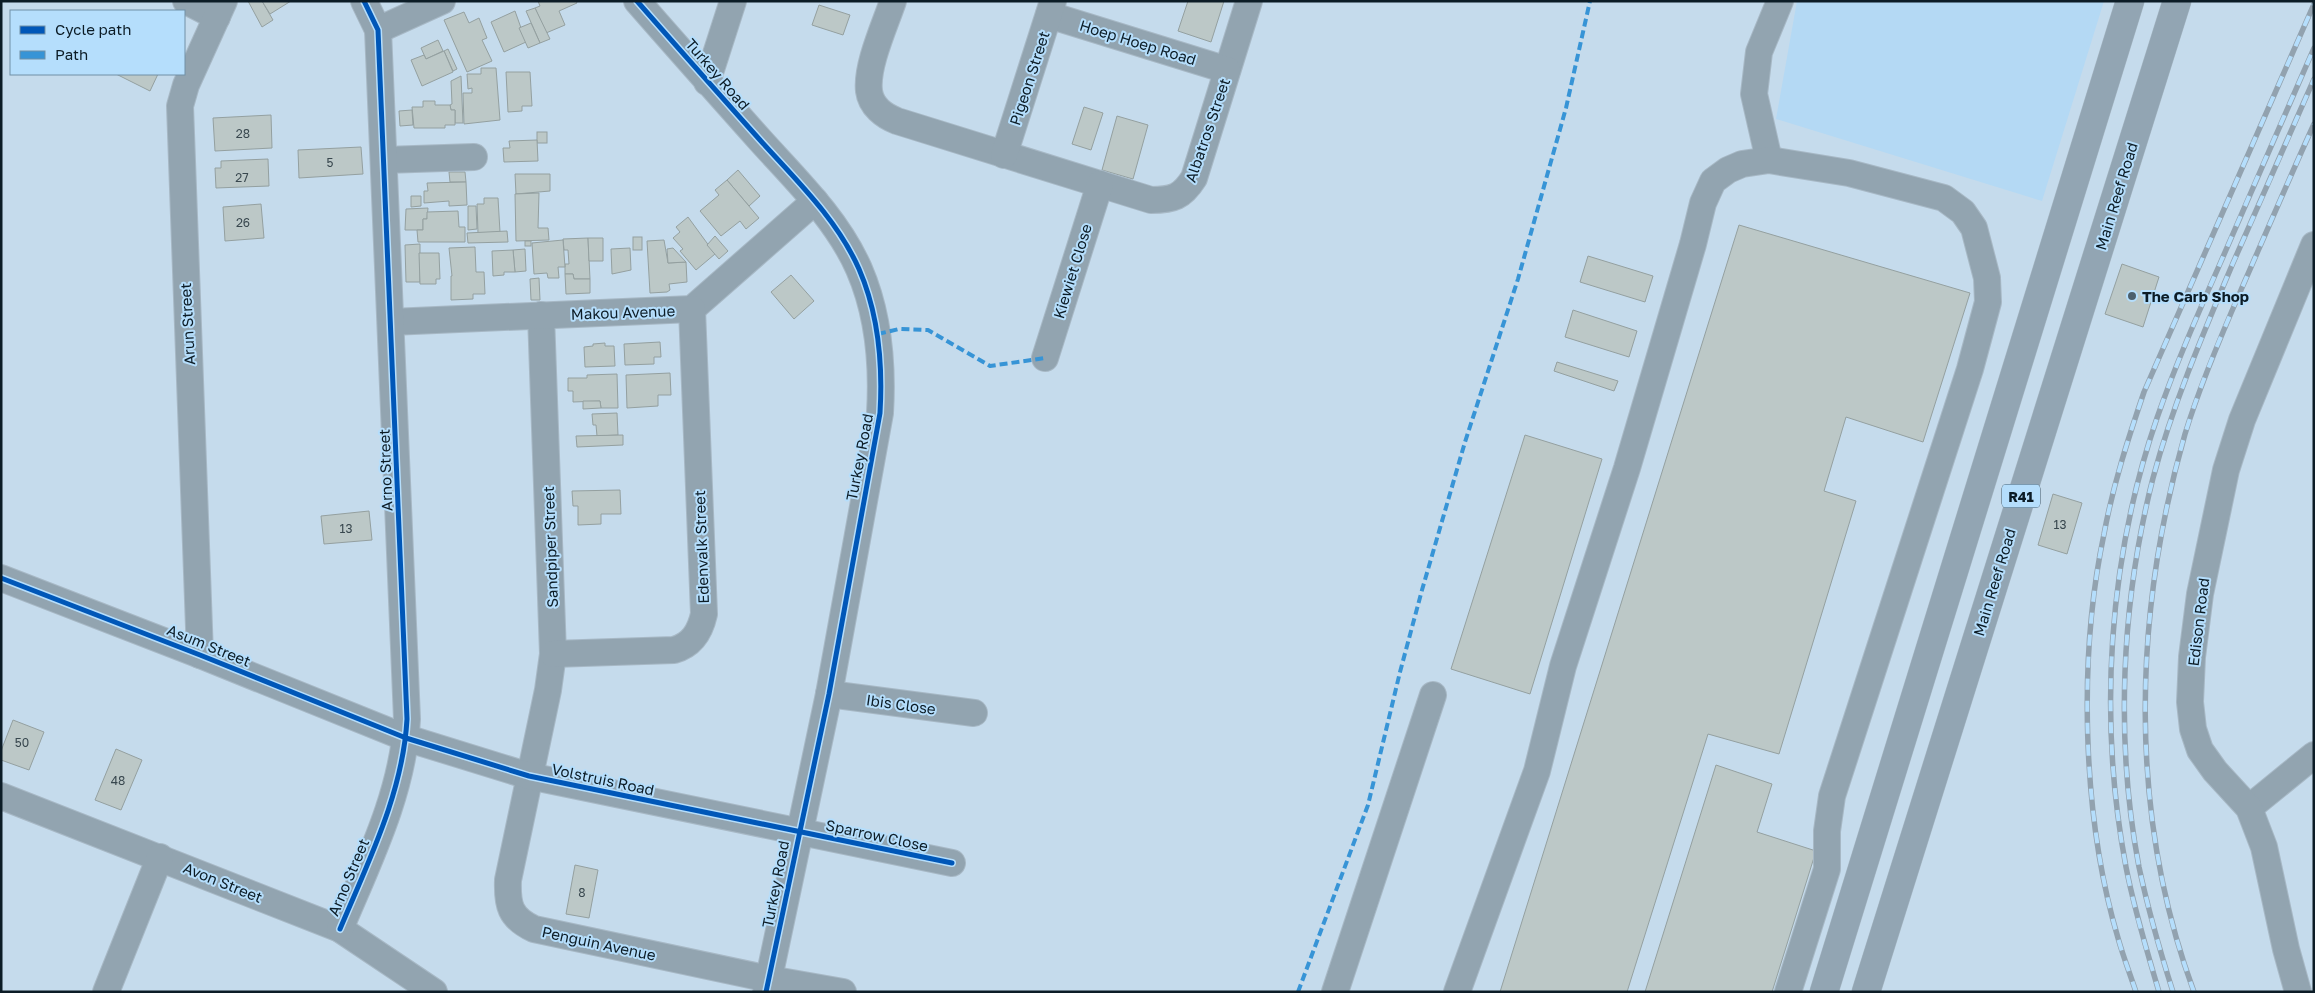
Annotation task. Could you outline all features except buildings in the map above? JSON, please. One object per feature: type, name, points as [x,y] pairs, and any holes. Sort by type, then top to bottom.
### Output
[{"type":"main road","name":"R41","points":[[1824,992],[2130,1]]},
{"type":"main road","name":"Main Reef Road","points":[[1866,992],[2177,1]]},
{"type":"main road","points":[[2079,165],[2121,178]]},
{"type":"street","points":[[186,1],[221,9]]},
{"type":"street","name":"Arno Street","points":[[340,929],[380,833],[402,763],[406,738],[406,674],[378,30],[364,1]]},
{"type":"street","points":[[378,30],[442,1]]},
{"type":"street","name":"Turkey Road","points":[[637,1],[814,201],[842,239],[859,269],[874,313],[881,348],[880,413],[828,694],[767,985]]},
{"type":"street","points":[[708,82],[733,1]]},
{"type":"street","name":"Albatros Street","points":[[893,1],[870,76],[869,92],[874,104],[889,118],[1151,200],[1168,200],[1178,196],[1188,188],[1194,178],[1249,1]]},
{"type":"street","points":[[1769,160],[1754,94],[1760,52],[1780,1]]},
{"type":"street","name":"Pigeon Street","points":[[1004,154],[1051,8]]},
{"type":"street","name":"Hoep Hoep Road","points":[[1051,8],[1228,70]]},
{"type":"street","name":"Arun Street","points":[[200,655],[180,106],[186,85],[221,9]]},
{"type":"street","points":[[385,160],[474,157]]},
{"type":"street","points":[[1457,992],[1537,771],[1563,666],[1628,468],[1693,244],[1703,202],[1713,182],[1728,170],[1742,164],[1769,160],[1849,173],[1944,198],[1963,212],[1974,228],[1988,278],[1988,302],[1970,368],[1832,796],[1827,831],[1827,869],[1788,992]]},
{"type":"street","name":"Kiewiet Close","points":[[1045,358],[1100,184]]},
{"type":"street","name":"Makou Avenue","points":[[391,322],[692,309],[814,201]]},
{"type":"street","name":"Edison Road","points":[[2298,992],[2286,949],[2264,846],[2249,808],[2215,771],[2200,750],[2193,729],[2190,702],[2192,657],[2205,568],[2226,470],[2242,420],[2314,245]]},
{"type":"street","name":"Edenvalk Street","points":[[553,654],[674,650],[685,647],[702,625],[704,614],[692,309]]},
{"type":"street","name":"Sandpiper Street","points":[[529,776],[548,690],[553,654],[540,316]]},
{"type":"street","name":"Asum Street","points":[[1,578],[200,655],[406,738]]},
{"type":"street","name":"Ibis Close","points":[[828,694],[974,713]]},
{"type":"street","points":[[1335,992],[1433,695]]},
{"type":"street","name":"Volstruis Road","points":[[406,738],[529,776],[798,831]]},
{"type":"street","points":[[2249,808],[2314,755]]},
{"type":"street","name":"Penguin Avenue","points":[[529,776],[508,880],[509,905],[522,924],[534,929],[767,985],[843,992]]},
{"type":"street","name":"Avon Street","points":[[1,796],[340,929],[434,992]]},
{"type":"street","name":"Sparrow Close","points":[[798,831],[952,863]]},
{"type":"street","points":[[106,992],[160,857]]},
{"type":"shaded area","points":[[1797,1],[2104,1],[2042,201],[1776,119]]},
{"type":"railway","points":[[2136,992],[2120,945],[2106,891],[2097,841],[2091,789],[2088,737],[2090,632],[2104,534],[2116,480],[2144,392],[2314,4]]},
{"type":"railway","points":[[2159,992],[2133,898],[2117,811],[2112,754],[2111,697],[2118,583],[2140,472],[2157,418],[2194,322],[2314,48]]},
{"type":"railway","points":[[2173,992],[2146,898],[2131,819],[2124,722],[2128,623],[2134,574],[2142,525],[2153,478],[2179,396],[2233,263],[2314,79]]},
{"type":"railway","points":[[2194,992],[2173,924],[2157,855],[2148,785],[2145,714],[2148,643],[2155,573],[2168,503],[2185,434],[2197,398],[2226,326],[2314,124]]},
{"type":"marked path","points":[[1298,992],[1368,805],[1422,590],[1465,442],[1518,279],[1566,108],[1590,1]]},
{"type":"marked path","points":[[878,334],[899,329],[928,330],[990,366],[1045,358]]},
{"type":"cycle path","points":[[340,929],[372,853],[391,800],[399,774],[407,719],[378,30],[364,1]]},
{"type":"cycle path","points":[[637,1],[828,217],[850,251],[866,286],[878,340],[881,376],[880,413],[829,694],[766,992]]},
{"type":"cycle path","points":[[1,578],[200,655],[406,738],[529,776],[952,863]]},
{"type":"place","name":"The Carb Shop","points":[[2132,296]]}]
